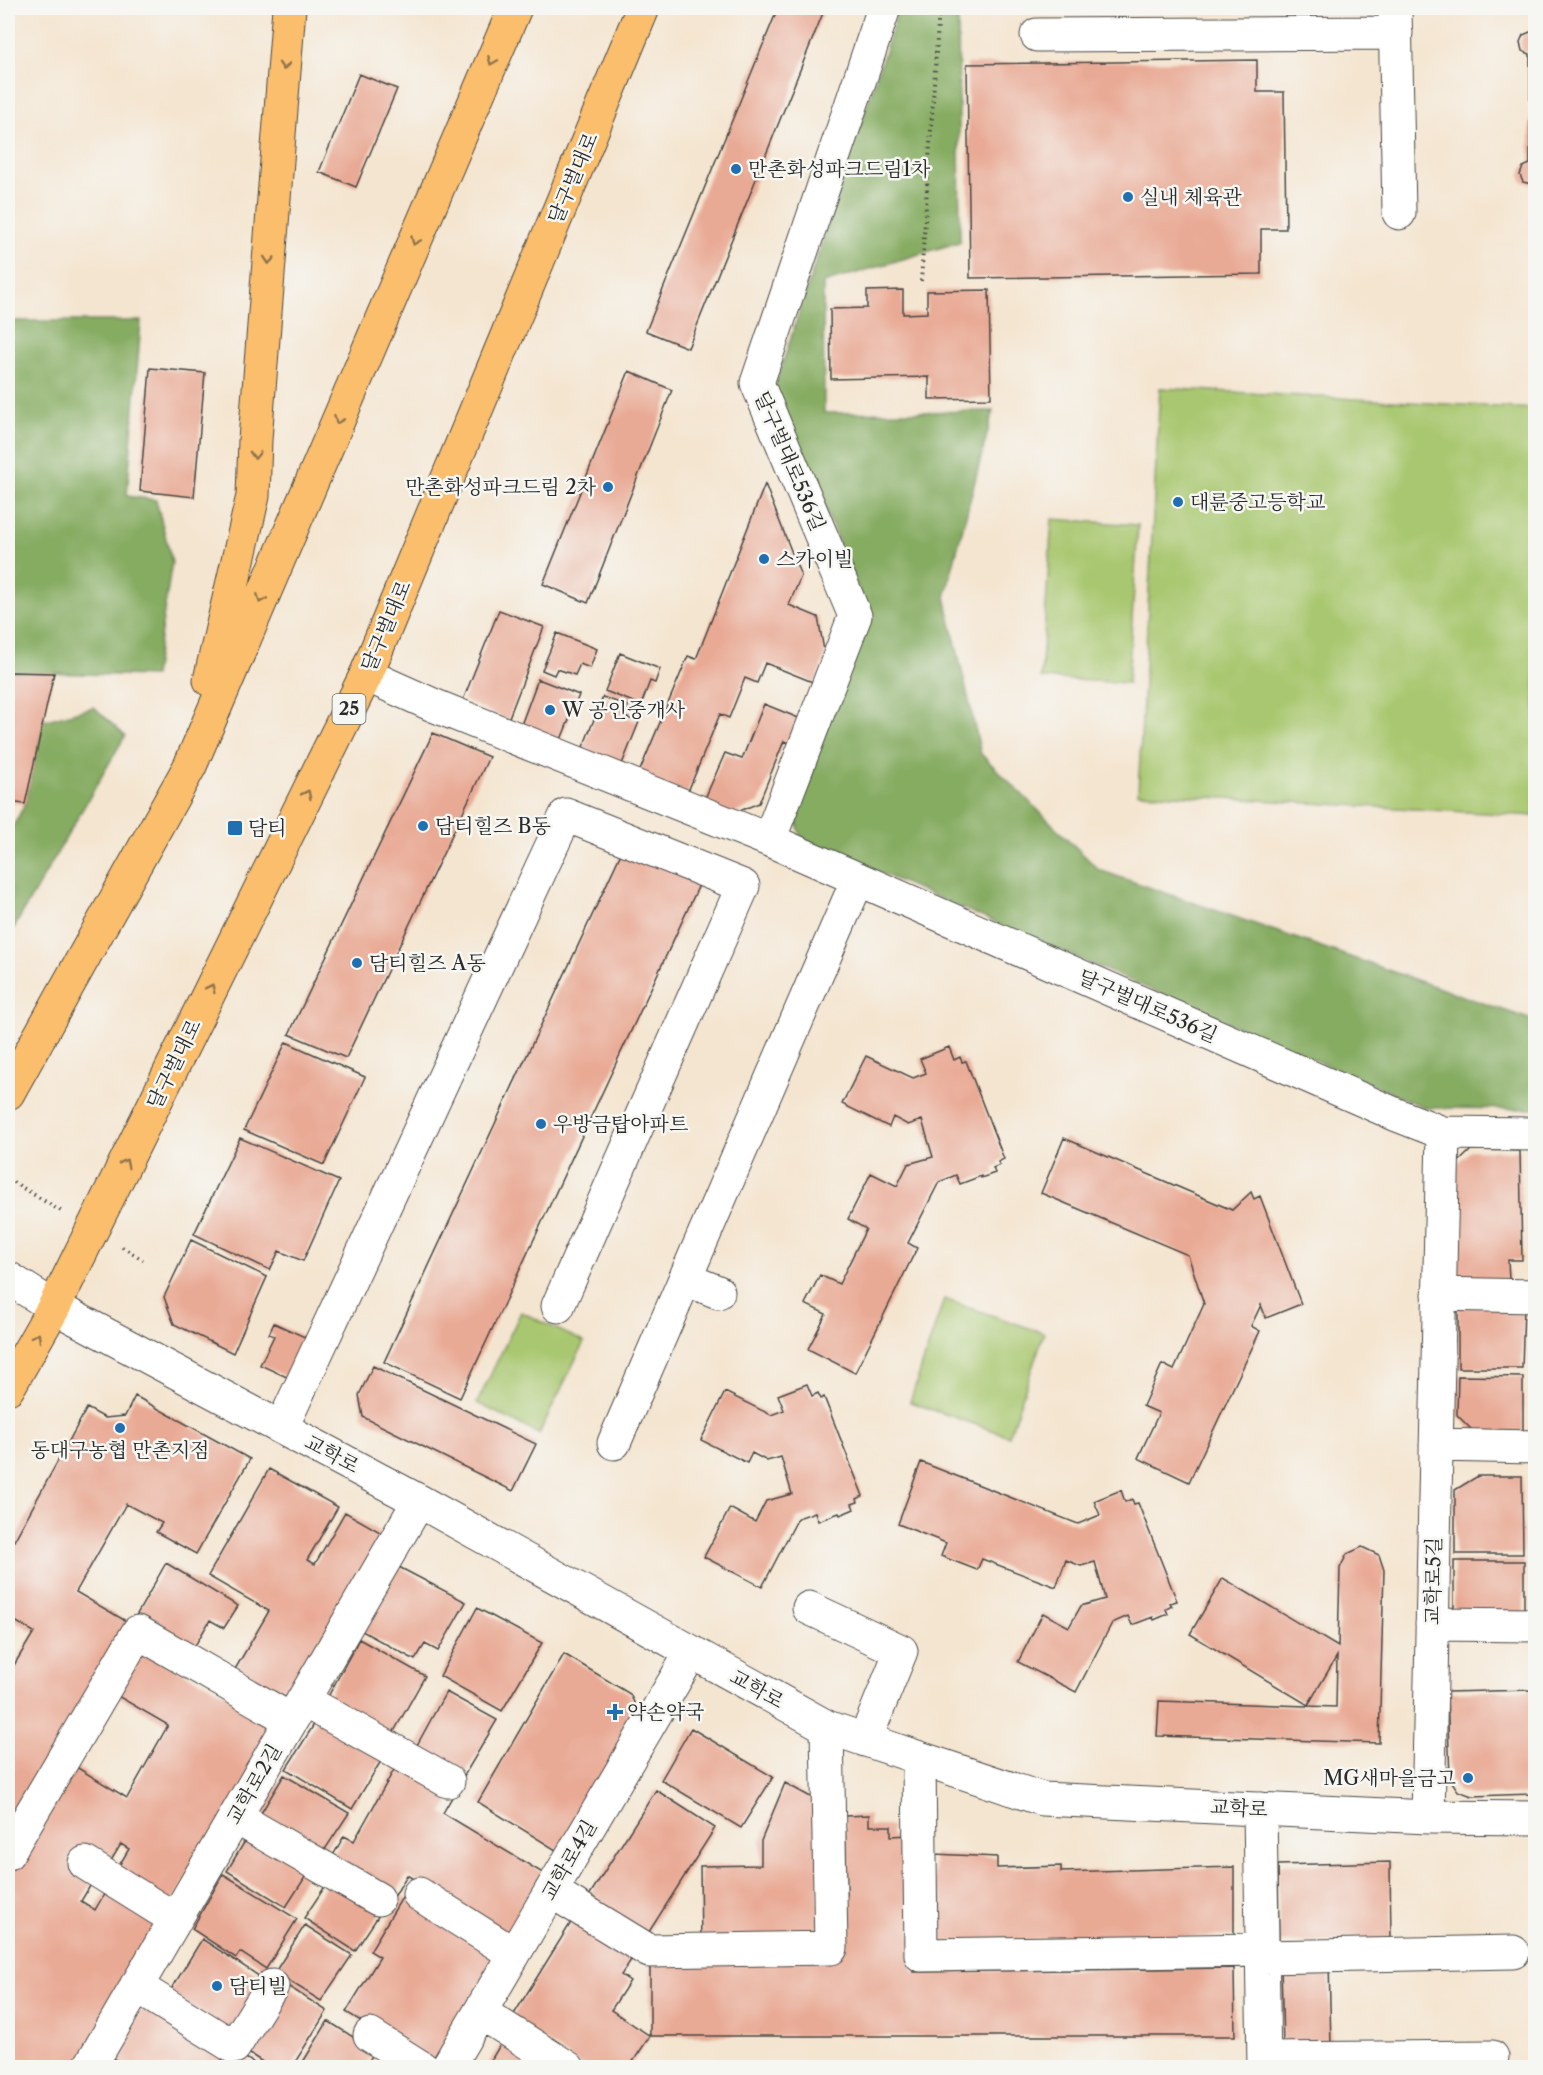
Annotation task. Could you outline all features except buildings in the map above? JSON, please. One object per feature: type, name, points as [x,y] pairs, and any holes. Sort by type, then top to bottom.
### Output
[{"type":"main road","points":[[190,766],[253,496],[255,440],[289,8]]},
{"type":"main road","points":[[8,1093],[190,766],[515,8]]},
{"type":"main road","name":"달구벌대로","points":[[8,1388],[54,1306],[366,675],[643,8]]},
{"type":"street","name":"달구벌대로536길","points":[[769,840],[855,616],[757,383],[884,8]]},
{"type":"street","points":[[1037,35],[1396,20],[1399,213]]},
{"type":"street","name":"달구벌대로536길","points":[[366,675],[433,705],[769,840],[1386,1111],[1443,1133],[1536,1134]]},
{"type":"street","points":[[282,1427],[566,815],[743,886],[558,1306]]},
{"type":"street","points":[[614,1443],[858,879]]},
{"type":"street","name":"교학로5길","points":[[1428,1817],[1443,1133]]},
{"type":"street","name":"교학로","points":[[8,1278],[54,1306],[419,1501],[827,1727],[1042,1799],[1428,1817],[1536,1818]]},
{"type":"street","points":[[685,1279],[718,1292]]},
{"type":"street","points":[[1439,1294],[1536,1296]]},
{"type":"street","points":[[1436,1445],[1536,1447]]},
{"type":"street","name":"교학로2길","points":[[89,2067],[419,1501]]},
{"type":"street","points":[[809,1608],[901,1651],[865,1740]]},
{"type":"street","points":[[1432,1624],[1536,1625]]},
{"type":"street","points":[[8,1853],[138,1632],[448,1781]]},
{"type":"street","name":"교학로4길","points":[[447,2067],[691,1653]]},
{"type":"street","points":[[551,1892],[649,1951],[831,1948],[827,1727]]},
{"type":"street","points":[[919,1758],[921,1954],[1513,1952]]},
{"type":"street","points":[[1260,1809],[1264,2063],[1492,2057]]},
{"type":"street","points":[[235,1817],[378,1899]]},
{"type":"street","points":[[85,1863],[176,1919]]},
{"type":"street","points":[[419,1894],[514,1954]]},
{"type":"street","points":[[136,1986],[234,2047],[272,1986]]},
{"type":"street","points":[[480,2012],[568,2067]]},
{"type":"street","points":[[370,2035],[422,2067]]},
{"type":"path","points":[[921,281],[939,8]]},
{"type":"green space","points":[[899,8],[958,8],[960,242],[823,283],[824,413],[993,411],[945,597],[981,754],[1099,870],[1535,1021],[1535,1109],[1426,1108],[801,839],[793,804],[869,614],[774,389]]},
{"type":"green space","points":[[8,321],[141,321],[127,496],[156,500],[172,562],[154,676],[8,672]]},
{"type":"green space","points":[[1160,388],[1535,409],[1535,816],[1138,793]]},
{"type":"green space","points":[[1052,519],[1138,525],[1128,683],[1041,678]]},
{"type":"green space","points":[[94,707],[125,736],[8,938],[8,836],[25,804],[43,721]]},
{"type":"green space","points":[[944,1299],[1044,1333],[1009,1436],[910,1402]]},
{"type":"green space","points":[[521,1312],[584,1342],[539,1434],[477,1403]]},
{"type":"place","name":"만촌화성파크드림1차","points":[[736,169]]},
{"type":"place","name":"실내 체육관","points":[[1128,197]]},
{"type":"place","name":"만촌화성파크드림 2차","points":[[608,487]]},
{"type":"place","name":"대륜중고등학교","points":[[1178,502]]},
{"type":"place","name":"스카이빌","points":[[764,559]]},
{"type":"place","name":"W 공인중개사","points":[[550,710]]},
{"type":"place","name":"담티힐즈 B동","points":[[423,826]]},
{"type":"place","name":"담티","points":[[235,828]]},
{"type":"place","name":"담티힐즈 A동","points":[[357,963]]},
{"type":"place","name":"우방금탑아파트","points":[[541,1124]]},
{"type":"place","name":"동대구농협 만촌지점","points":[[120,1428]]},
{"type":"place","name":"약손약국","points":[[615,1712]]},
{"type":"place","name":"MG새마을금고","points":[[1468,1778]]},
{"type":"place","name":"담티빌","points":[[217,1986]]}]
